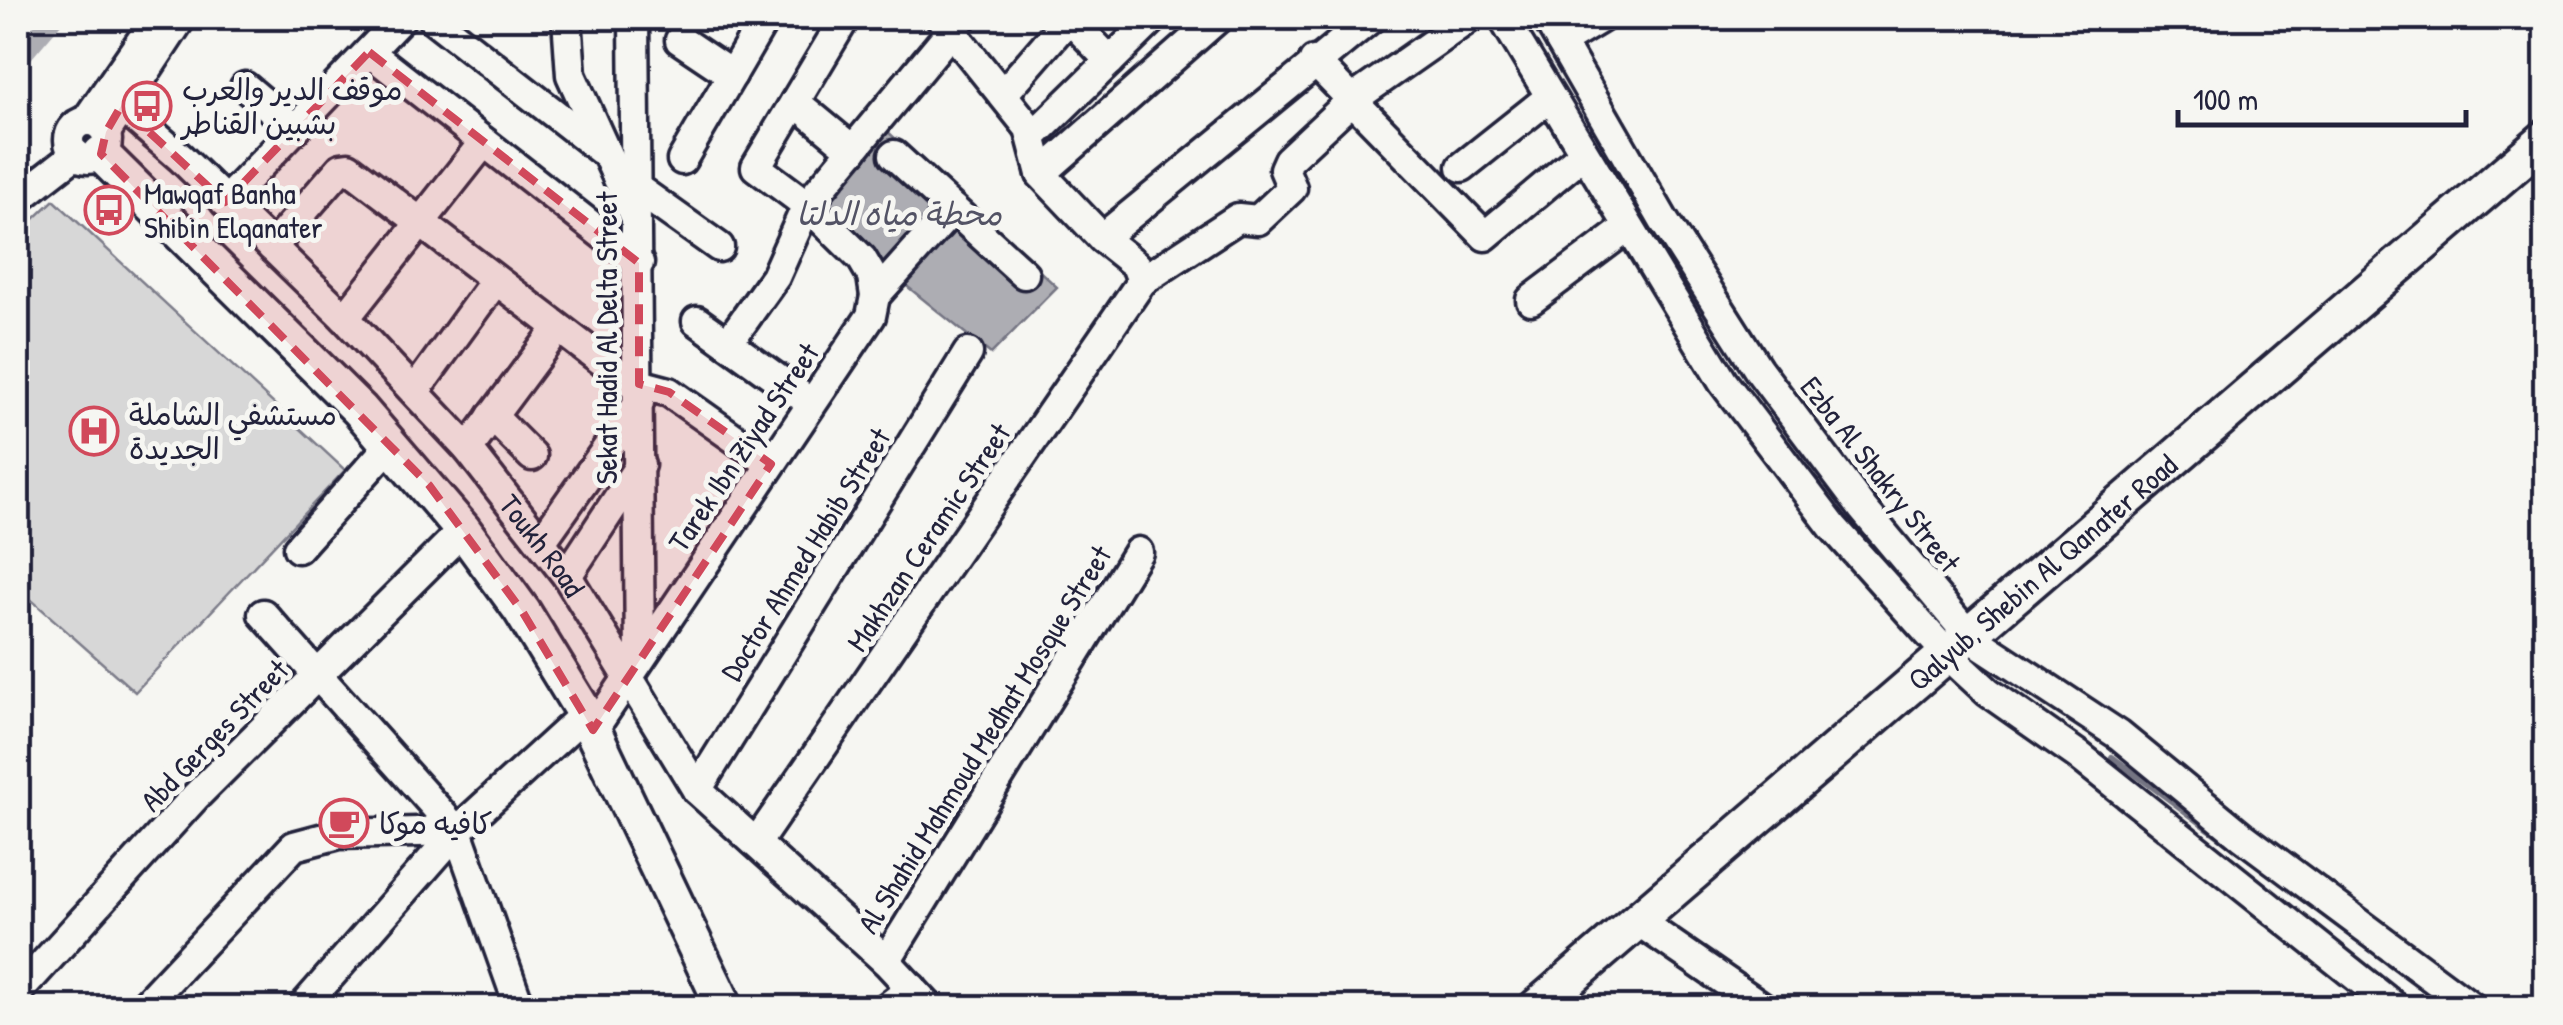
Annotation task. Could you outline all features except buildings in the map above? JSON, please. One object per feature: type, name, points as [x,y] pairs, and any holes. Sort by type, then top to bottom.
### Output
[{"type":"main road","name":"Qalyub, Shebin Al Qanater Road","points":[[1536,1008],[1960,647],[2546,138]]},
{"type":"main road","name":"Toukh Road","points":[[92,140],[392,444],[463,530],[522,611],[589,722],[725,1008]]},
{"type":"street","points":[[92,140],[157,18]]},
{"type":"street","points":[[18,199],[92,140],[121,106],[182,18]]},
{"type":"street","points":[[225,202],[401,18]]},
{"type":"street","points":[[432,18],[606,154]]},
{"type":"street","points":[[567,18],[570,75],[639,225]]},
{"type":"street","name":"Sekat Hadid Al Delta Street","points":[[634,18],[640,465],[634,668]]},
{"type":"street","points":[[845,18],[756,167],[807,205],[862,259],[872,276],[875,296]]},
{"type":"street","points":[[1003,94],[1069,18],[1110,61]]},
{"type":"street","points":[[1033,136],[1154,18]]},
{"type":"street","points":[[1040,174],[1218,18]]},
{"type":"street","points":[[1102,238],[1371,18]]},
{"type":"street","points":[[728,343],[776,276],[807,205],[952,22],[1033,136],[1040,174],[1139,273],[1238,218],[1258,220],[1292,188],[1284,169],[1288,160],[1352,100],[1469,18]]},
{"type":"street","name":"Ezba Al Shakry Street","points":[[1503,18],[1723,382],[1833,528],[1960,647],[2120,735],[2242,836],[2473,1008]]},
{"type":"street","name":"Ezba Al Shakry Street","points":[[1546,18],[1673,236],[1758,369],[1863,509],[1988,692],[2111,781],[2396,1008]]},
{"type":"street","points":[[1561,42],[1600,18]]},
{"type":"street","points":[[682,160],[732,75],[758,21]]},
{"type":"street","points":[[680,40],[732,75]]},
{"type":"street","points":[[368,52],[639,262]]},
{"type":"street","points":[[1314,62],[1485,236],[1584,154]]},
{"type":"street","points":[[245,87],[295,129]]},
{"type":"street","points":[[1462,166],[1550,98]]},
{"type":"street","points":[[795,102],[853,150]]},
{"type":"street","name":"Toukh Road","points":[[121,106],[345,318],[468,449],[634,668],[697,790],[886,961],[921,998]]},
{"type":"street","points":[[345,318],[484,142]]},
{"type":"street","points":[[894,155],[1024,274]]},
{"type":"street","points":[[272,247],[346,166],[639,392],[682,400],[771,464]]},
{"type":"street","points":[[639,190],[718,246]]},
{"type":"street","name":"Tarek Ibn Ziyad Street","points":[[302,1008],[457,832],[520,769],[589,722],[634,668],[871,316],[875,296],[953,209]]},
{"type":"street","points":[[1532,300],[1627,228]]},
{"type":"street","name":"Makhzan Ceramic Street","points":[[757,842],[1139,273]]},
{"type":"street","points":[[414,391],[495,281]]},
{"type":"street","points":[[697,321],[811,403]]},
{"type":"street","points":[[468,449],[558,328]]},
{"type":"street","name":"Doctor Ahmed Habib Street","points":[[697,790],[968,353]]},
{"type":"street","points":[[540,542],[639,392]]},
{"type":"street","points":[[492,416],[532,456]]},
{"type":"street","points":[[298,548],[392,444]]},
{"type":"street","points":[[566,576],[640,465]]},
{"type":"street","name":"Abd Gerges Street","points":[[18,992],[196,797],[463,530]]},
{"type":"street","name":"Al Shahid Mahmoud Medhat Mosque Street","points":[[886,961],[1138,552]]},
{"type":"street","points":[[262,614],[320,674],[457,832],[520,1008]]},
{"type":"street","points":[[142,1008],[294,846],[339,834],[457,832]]},
{"type":"street","points":[[1638,921],[1764,1008]]},
{"type":"street","points":[[886,1008],[921,998]]},
{"type":"highlighted area","points":[[369,52],[639,263],[639,384],[669,392],[771,464],[593,730],[522,611],[429,485],[101,154],[106,132],[121,106],[225,202]]},
{"type":"shaded area","points":[[54,200],[345,470],[135,692],[18,588],[18,234]]},
{"type":"water","name":"محطة مياه الدلتا","points":[[886,130],[1057,287],[991,354],[815,212]]},
{"type":"waterway","points":[[18,59],[53,18]]},
{"type":"waterway","points":[[2112,757],[2352,935]]},
{"type":"place","name":"موقف الدير والعرب بشبين القناطر","points":[[147,106]]},
{"type":"place","name":"Mawqaf Banha Shibin Elqanater","points":[[109,210]]},
{"type":"place","name":"مستشفي الشاملة الجديدة","points":[[94,431]]},
{"type":"place","name":"كافيه موكا","points":[[344,823]]}]
